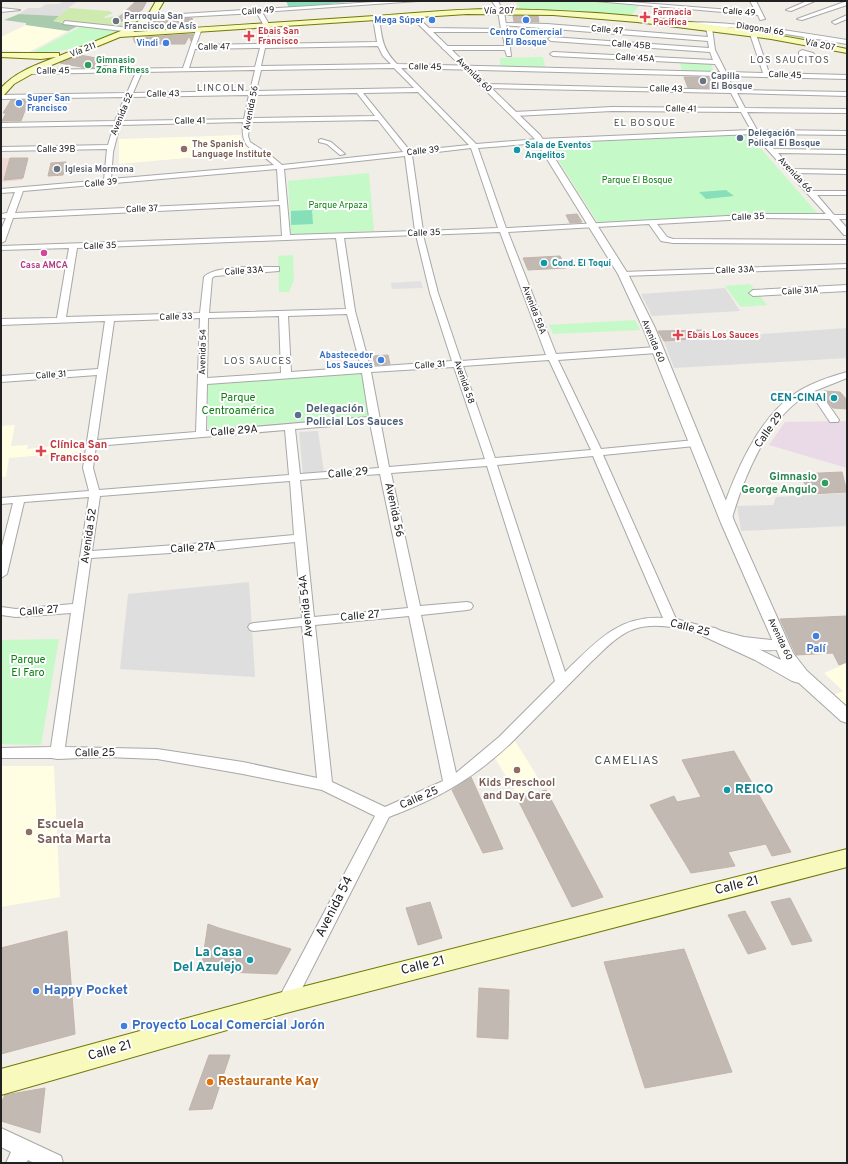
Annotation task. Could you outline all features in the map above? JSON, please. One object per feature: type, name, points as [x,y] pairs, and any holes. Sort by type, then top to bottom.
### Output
[{"type":"main road","name":"Vía 211","points":[[1,94],[11,82],[31,70],[131,30],[148,18],[160,1]]},
{"type":"main road","name":"Vía 207","points":[[116,37],[148,33],[198,31],[376,18],[405,7],[634,17],[673,24],[754,31],[847,51]]},
{"type":"main road","points":[[1,55],[58,55],[86,49]]},
{"type":"main road","points":[[29,56],[47,58],[51,62]]},
{"type":"main road","points":[[29,56],[37,63],[31,70]]},
{"type":"main road","name":"Calle 21","points":[[1,1082],[286,1002],[846,862]]},
{"type":"street","points":[[347,5],[362,1]]},
{"type":"street","name":"Calle 49","points":[[148,18],[347,5],[405,7],[415,1]]},
{"type":"street","points":[[496,1],[501,11],[509,55]]},
{"type":"street","name":"Calle 49","points":[[598,1],[760,14]]},
{"type":"street","points":[[753,1],[762,17],[762,23],[754,31],[767,75]]},
{"type":"street","points":[[789,10],[812,1]]},
{"type":"street","points":[[800,19],[847,3]]},
{"type":"street","name":"Avenida 60","points":[[405,7],[538,139],[623,274],[657,350],[726,518],[781,645],[791,664],[810,685],[847,717]]},
{"type":"street","points":[[1,10],[17,10]]},
{"type":"street","points":[[259,11],[267,26]]},
{"type":"street","points":[[545,12],[556,70]]},
{"type":"street","points":[[835,22],[847,17]]},
{"type":"street","name":"Avenida 58A","points":[[376,18],[380,44],[386,56],[472,143],[503,230],[552,357],[597,452],[671,622]]},
{"type":"street","points":[[65,23],[131,30]]},
{"type":"street","name":"Diagonal 66","points":[[673,24],[722,24],[754,31],[847,42]]},
{"type":"street","name":"Avenida 56","points":[[267,26],[245,136],[247,143],[277,164]]},
{"type":"street","name":"Calle 47","points":[[427,30],[547,26],[710,39]]},
{"type":"street","name":"Avenida 66","points":[[709,28],[712,50],[717,62],[754,130],[847,233]]},
{"type":"street","points":[[185,70],[198,31]]},
{"type":"street","name":"Calle 45B","points":[[551,39],[712,50]]},
{"type":"street","name":"Calle 47","points":[[193,47],[380,44]]},
{"type":"street","points":[[446,48],[508,48]]},
{"type":"street","name":"Calle 45A","points":[[553,54],[717,62]]},
{"type":"street","points":[[804,55],[807,62]]},
{"type":"street","name":"Calle 45","points":[[31,70],[185,70],[396,66],[847,77]]},
{"type":"street","points":[[810,69],[813,76]]},
{"type":"street","name":"Avenida 52","points":[[107,180],[110,147],[117,122],[140,70]]},
{"type":"street","name":"Calle 43","points":[[485,86],[733,90],[847,94]]},
{"type":"street","name":"Calle 43","points":[[1,97],[420,90]]},
{"type":"street","points":[[359,92],[406,150]]},
{"type":"street","name":"Calle 41","points":[[514,114],[612,109],[847,111]]},
{"type":"street","name":"Calle 41","points":[[1,125],[379,118]]},
{"type":"street","name":"Calle 39","points":[[1,191],[472,143],[754,130],[847,129]]},
{"type":"street","name":"Calle 39","points":[[754,130],[847,133]]},
{"type":"street","points":[[321,141],[329,144],[342,154]]},
{"type":"street","name":"Calle 39B","points":[[1,149],[110,147]]},
{"type":"street","name":"Calle 39","points":[[277,164],[342,154],[406,150]]},
{"type":"street","name":"Avenida 58","points":[[406,150],[419,233],[434,293],[491,462],[562,682]]},
{"type":"street","points":[[772,151],[847,152]]},
{"type":"street","points":[[277,164],[286,238]]},
{"type":"street","points":[[791,171],[847,172]]},
{"type":"street","name":"Calle 39","points":[[1,185],[107,180]]},
{"type":"street","points":[[1,241],[20,190]]},
{"type":"street","points":[[811,193],[847,193]]},
{"type":"street","name":"Calle 37","points":[[1,216],[282,203]]},
{"type":"street","name":"Calle 35","points":[[1,248],[73,247],[503,230],[764,216],[847,217]]},
{"type":"street","points":[[652,223],[664,239],[684,242],[847,242]]},
{"type":"street","name":"Avenida 56","points":[[340,236],[351,311],[366,370],[374,420],[416,611],[451,784]]},
{"type":"street","points":[[61,320],[73,247]]},
{"type":"street","name":"Calle 33A","points":[[623,274],[847,266]]},
{"type":"street","name":"Calle 33A","points":[[212,274],[276,268]]},
{"type":"street","name":"Avenida 54","points":[[201,433],[204,316],[208,278],[212,274]]},
{"type":"street","name":"Calle 31A","points":[[753,294],[847,288]]},
{"type":"street","name":"Calle 33","points":[[1,322],[351,311]]},
{"type":"street","points":[[283,313],[286,376]]},
{"type":"street","name":"Avenida 52","points":[[57,754],[95,494],[88,468],[93,443],[101,372],[110,319]]},
{"type":"street","name":"Calle 31","points":[[203,381],[657,350]]},
{"type":"street","name":"Calle 31","points":[[1,379],[101,372]]},
{"type":"street","name":"Calle 29","points":[[726,518],[738,482],[753,452],[783,410],[795,398],[804,392],[847,374]]},
{"type":"street","points":[[804,392],[820,399],[834,420]]},
{"type":"street","name":"Calle 29A","points":[[93,443],[374,420]]},
{"type":"street","name":"Avenida 54A","points":[[290,427],[325,785]]},
{"type":"street","name":"Calle 29","points":[[1,501],[491,462],[695,443]]},
{"type":"street","points":[[1,574],[19,500]]},
{"type":"street","name":"Calle 27A","points":[[87,555],[218,546],[300,538]]},
{"type":"street","name":"Calle 27","points":[[254,627],[467,606]]},
{"type":"street","name":"Calle 27","points":[[1,611],[16,614],[78,608]]},
{"type":"street","name":"Calle 25","points":[[1,753],[57,754],[107,752],[157,754],[243,768],[325,785],[384,813],[427,797],[451,784],[475,766],[562,682],[613,635],[624,628],[643,623],[671,622],[749,644],[781,645]]},
{"type":"street","points":[[709,632],[761,656],[810,685]]},
{"type":"street","name":"Avenida 54","points":[[286,1002],[384,813]]},
{"type":"street","points":[[1,1136],[19,1156],[54,1163]]},
{"type":"shaded area","points":[[64,1],[77,1],[59,16],[19,14],[28,8],[40,8],[46,4],[59,4]]},
{"type":"shaded area","points":[[19,14],[59,16],[53,21],[78,26],[68,31],[26,25],[26,23],[4,20]]},
{"type":"shaded area","points":[[26,25],[68,31],[29,52],[1,50],[1,37]]},
{"type":"shaded area","name":"The Spanish Language Institute","points":[[241,135],[241,143],[254,152],[119,164],[119,139]]},
{"type":"shaded area","points":[[1,158],[28,158],[22,180],[1,182]]},
{"type":"shaded area","points":[[421,281],[423,288],[392,289],[391,283]]},
{"type":"shaded area","points":[[725,288],[740,311],[652,316],[641,294]]},
{"type":"shaded area","points":[[847,328],[847,358],[674,368],[664,341]]},
{"type":"shaded area","points":[[847,421],[847,468],[769,445],[785,422]]},
{"type":"shaded area","name":"Clínica San Francisco","points":[[15,425],[11,446],[28,445],[27,449],[82,443],[80,452],[9,458],[6,477],[1,477],[1,426]]},
{"type":"shaded area","points":[[318,431],[324,472],[303,474],[299,432]]},
{"type":"shaded area","points":[[847,493],[847,526],[741,531],[737,506],[773,505],[776,497]]},
{"type":"shaded area","points":[[249,582],[255,677],[120,669],[128,594]]},
{"type":"shaded area","points":[[847,663],[847,710],[832,696],[843,691],[824,673]]},
{"type":"shaded area","name":"Kids Preschool and Day Care","points":[[512,736],[542,784],[517,794],[493,755]]},
{"type":"shaded area","name":"Escuela Santa Marta","points":[[1,766],[54,766],[60,897],[1,907]]},
{"type":"green space","points":[[286,1],[358,1],[289,8]]},
{"type":"green space","points":[[515,1],[584,1],[639,6],[629,18],[576,12],[520,9]]},
{"type":"green space","points":[[69,8],[109,11],[113,13],[104,17],[105,18],[127,14],[138,15],[129,19],[139,20],[146,17],[129,29],[53,21]]},
{"type":"green space","points":[[702,24],[755,29],[819,40],[816,42]]},
{"type":"green space","points":[[82,26],[122,30],[79,47],[58,51],[33,52]]},
{"type":"green space","points":[[543,57],[545,67],[500,66],[500,58]]},
{"type":"green space","points":[[679,60],[710,61],[714,72],[682,71]]},
{"type":"green space","name":"Parque El Bosque","points":[[748,134],[818,214],[762,214],[598,223],[548,144]]},
{"type":"green space","name":"Parque Arpaza","points":[[369,173],[374,231],[291,235],[288,181]]},
{"type":"green space","points":[[726,190],[734,196],[706,199],[699,192]]},
{"type":"green space","points":[[312,210],[313,224],[291,225],[291,211]]},
{"type":"green space","points":[[293,255],[294,280],[289,292],[279,292],[278,256]]},
{"type":"green space","points":[[750,284],[756,291],[748,291],[752,296],[760,296],[767,305],[741,307],[725,286]]},
{"type":"green space","points":[[635,320],[640,330],[553,334],[549,325]]},
{"type":"green space","name":"Parque Centroamérica","points":[[361,373],[369,416],[208,429],[208,384]]},
{"type":"green space","name":"Parque El Faro","points":[[59,639],[41,745],[1,744],[1,640]]},
{"type":"building","points":[[136,1],[147,1],[142,10],[118,23],[116,20]]},
{"type":"building","points":[[513,16],[538,16],[539,22],[514,22]]},
{"type":"building","points":[[192,18],[194,26],[138,30],[152,21]]},
{"type":"building","points":[[193,34],[191,41],[189,36],[185,44],[142,44],[135,43],[133,38]]},
{"type":"building","name":"Gimnasio Zona Fitness","points":[[80,55],[112,61],[104,68],[86,68],[60,63]]},
{"type":"building","name":"Capilla El Bosque","points":[[684,77],[718,77],[723,88],[688,88]]},
{"type":"building","points":[[11,100],[29,100],[21,121],[2,121],[6,113],[3,113]]},
{"type":"building","points":[[10,158],[28,158],[23,178],[4,180]]},
{"type":"building","name":"Iglesia Mormona","points":[[66,162],[63,175],[48,176],[51,163]]},
{"type":"building","points":[[577,214],[582,222],[570,223],[566,215]]},
{"type":"building","name":"Cond. El Toqui","points":[[560,256],[566,268],[528,270],[523,258]]},
{"type":"building","name":"Ebais Los Sauces","points":[[705,330],[705,338],[664,341],[658,331]]},
{"type":"building","name":"Abastecedor Los Sauces","points":[[388,355],[390,364],[375,365],[373,356]]},
{"type":"building","name":"CEN-CINAI","points":[[824,391],[840,392],[847,400],[847,409],[833,408],[822,395],[826,395]]},
{"type":"building","name":"Gimnasio George Angulo","points":[[842,472],[847,492],[811,494],[799,474]]},
{"type":"building","name":"Palí","points":[[847,616],[847,662],[839,665],[833,653],[796,655],[780,619]]},
{"type":"building","points":[[734,751],[791,852],[772,856],[766,844],[728,852],[735,866],[691,873],[650,805],[674,796],[677,802],[701,797],[682,760]]},
{"type":"building","points":[[471,777],[503,849],[483,853],[452,790]]},
{"type":"building","points":[[546,790],[603,897],[572,907],[517,798]]},
{"type":"building","points":[[790,898],[812,941],[792,945],[771,902]]},
{"type":"building","points":[[430,902],[442,938],[418,945],[406,908]]},
{"type":"building","points":[[745,911],[766,949],[748,954],[728,915]]},
{"type":"building","name":"La Casa Del Azulejo","points":[[208,924],[291,949],[277,974],[201,971]]},
{"type":"building","name":"Happy Pocket","points":[[67,931],[75,1034],[1,1054],[1,948]]},
{"type":"building","points":[[684,949],[732,1072],[645,1088],[604,962]]},
{"type":"building","points":[[479,988],[509,990],[508,1039],[477,1037]]},
{"type":"building","name":"Restaurante Kay","points":[[209,1055],[230,1055],[212,1109],[189,1110]]},
{"type":"building","points":[[45,1088],[40,1133],[1,1121],[1,1103],[5,1095]]},
{"type":"place","name":"Farmacia Pacifica","points":[[645,17]]},
{"type":"place","name":"Mega Súper","points":[[432,20]]},
{"type":"place","name":"Centro Comercial El Bosque","points":[[526,20]]},
{"type":"place","name":"Parroquia San Francisco de Asís","points":[[116,21]]},
{"type":"place","name":"Ebais San Francisco","points":[[249,36]]},
{"type":"place","name":"Vindi","points":[[166,43]]},
{"type":"place","name":"Gimnasio Zona Fitness","points":[[88,65]]},
{"type":"place","name":"Capilla El Bosque","points":[[703,81]]},
{"type":"place","name":"Super San Francisco","points":[[19,103]]},
{"type":"place","name":"Delegación Polical El Bosque","points":[[740,138]]},
{"type":"place","name":"The Spanish Language Institute","points":[[184,149]]},
{"type":"place","name":"Sala de Eventos Angelitos","points":[[517,150]]},
{"type":"place","name":"Iglesia Mormona","points":[[57,169]]},
{"type":"place","name":"Casa AMCA","points":[[44,253]]},
{"type":"place","name":"Cond. El Toqui","points":[[544,263]]},
{"type":"place","name":"Ebais Los Sauces","points":[[678,335]]},
{"type":"place","name":"Abastecedor Los Sauces","points":[[381,360]]},
{"type":"place","name":"CEN-CINAI","points":[[834,398]]},
{"type":"place","name":"Delegación Policial Los Sauces","points":[[298,415]]},
{"type":"place","name":"Clínica San Francisco","points":[[41,451]]},
{"type":"place","name":"Gimnasio George Angulo","points":[[825,483]]},
{"type":"place","name":"Palí","points":[[816,636]]},
{"type":"place","name":"Kids Preschool and Day Care","points":[[517,770]]},
{"type":"place","name":"REICO","points":[[727,790]]},
{"type":"place","name":"Escuela Santa Marta","points":[[29,832]]},
{"type":"place","name":"La Casa Del Azulejo","points":[[250,960]]},
{"type":"place","name":"Happy Pocket","points":[[36,991]]},
{"type":"place","name":"Proyecto Local Comercial Jorón","points":[[124,1026]]},
{"type":"place","name":"Restaurante Kay","points":[[210,1082]]},
{"type":"district","name":"LOS SAUCITOS","points":[[790,60]]},
{"type":"district","name":"LINCOLN","points":[[221,88]]},
{"type":"district","name":"EL BOSQUE","points":[[645,123]]},
{"type":"district","name":"LOS SAUCES","points":[[258,361]]},
{"type":"district","name":"CAMELIAS","points":[[627,761]]}]
